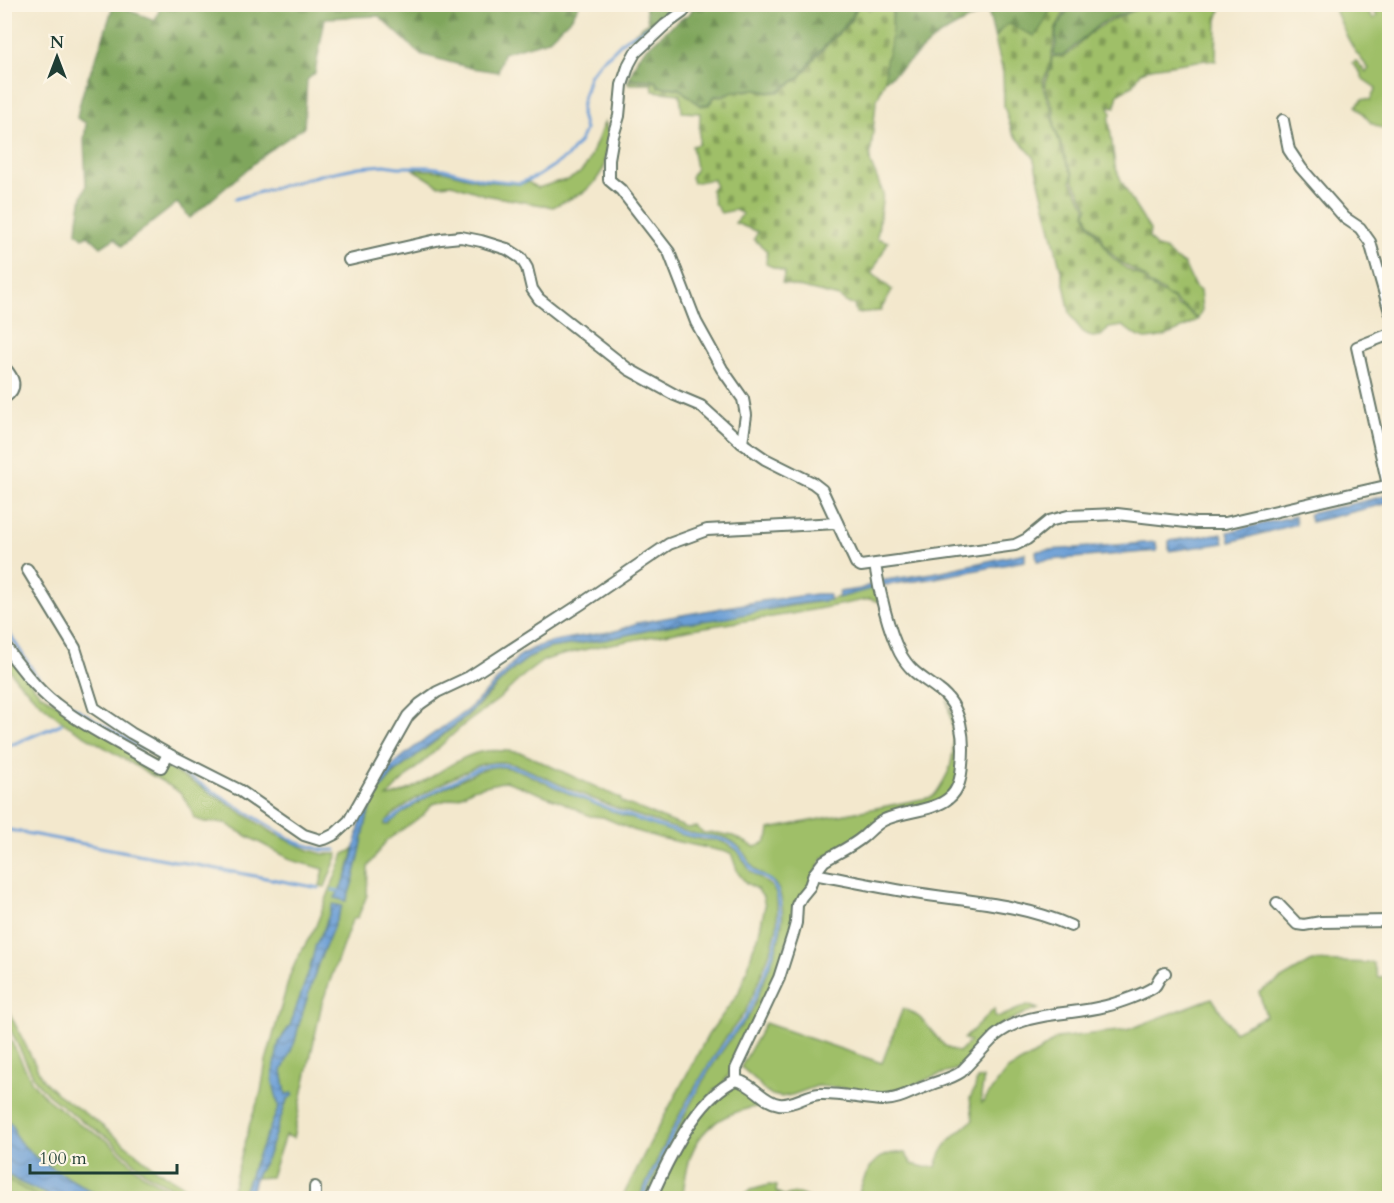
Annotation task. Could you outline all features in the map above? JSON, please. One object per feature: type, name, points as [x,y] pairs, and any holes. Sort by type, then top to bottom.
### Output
[{"type":"street","points":[[690,4],[635,53],[629,64],[622,85],[619,116],[609,159],[609,180],[621,190],[669,252],[696,322],[743,399],[746,415],[742,443]]},
{"type":"street","points":[[1283,120],[1289,150],[1301,168],[1345,219],[1360,228],[1370,242],[1389,312]]},
{"type":"street","points":[[349,260],[441,239],[461,237],[507,249],[521,258],[527,268],[532,289],[539,299],[628,369],[701,406],[742,443],[765,459],[813,483],[822,490],[856,563],[861,567],[1015,545],[1027,539],[1049,521],[1068,516],[1117,514],[1225,524],[1388,485],[1358,347],[1389,334]]},
{"type":"street","points":[[4,367],[14,380],[14,388],[4,398]]},
{"type":"street","points":[[27,569],[75,648],[94,708],[168,754],[239,790],[295,830],[320,840],[342,829],[354,814],[408,716],[420,704],[437,692],[470,677],[669,544],[707,530],[837,523]]},
{"type":"street","points":[[736,1080],[736,1069],[779,978],[796,923],[798,905],[810,886],[814,874],[824,861],[855,843],[885,820],[947,800],[955,793],[961,772],[963,736],[955,711],[949,699],[941,691],[915,674],[898,650],[892,636],[875,564]]},
{"type":"street","points":[[4,644],[45,695],[56,704],[161,767],[168,754]]},
{"type":"street","points":[[814,874],[908,892],[1009,907],[1071,926]]},
{"type":"street","points":[[1277,903],[1297,924],[1389,921]]},
{"type":"street","points":[[651,1198],[695,1117],[716,1093],[736,1080],[744,1082],[771,1102],[780,1105],[817,1094],[882,1100],[899,1098],[955,1076],[995,1036],[1014,1024],[1040,1016],[1090,1010],[1114,1003],[1154,986],[1160,975],[1165,973]]},
{"type":"street","points":[[315,1187],[315,1198]]},
{"type":"green space","points":[[162,4],[579,5],[572,17],[548,40],[503,53],[498,72],[471,68],[420,54],[379,16],[325,18],[315,73],[307,80],[304,127],[266,153],[190,218],[177,203],[122,246],[115,238],[101,247],[88,235],[83,238],[77,233],[82,196],[86,186],[84,141],[86,123],[77,118],[80,101],[113,5],[127,5],[127,10],[155,20]]},
{"type":"green space","points":[[1068,4],[1142,5],[1099,25],[1063,55],[1053,55],[1056,30],[1067,11]]},
{"type":"green space","points":[[645,5],[674,5],[655,21],[634,33],[648,22]]},
{"type":"green space","points":[[681,5],[674,14],[628,55],[633,37],[657,23]]},
{"type":"green space","points":[[695,5],[857,5],[851,19],[815,56],[800,77],[778,91],[768,92],[755,89],[734,91],[714,96],[708,104],[700,105],[679,88],[659,86],[656,80],[629,79],[638,57],[674,24],[690,13]]},
{"type":"green space","points":[[858,5],[892,5],[890,47],[886,60],[885,80],[876,102],[870,161],[883,193],[877,238],[888,242],[872,273],[892,290],[880,311],[856,313],[854,305],[839,297],[782,283],[785,272],[766,264],[767,251],[754,239],[758,232],[735,223],[743,214],[735,210],[721,213],[714,203],[711,189],[715,186],[713,179],[693,183],[691,177],[696,168],[692,146],[699,144],[700,113],[682,112],[680,94],[653,91],[652,84],[628,84],[628,81],[656,82],[658,87],[679,89],[700,106],[709,105],[715,97],[723,97],[734,92],[755,90],[768,93],[779,92],[800,78],[816,57],[852,20]]},
{"type":"green space","points":[[892,5],[1054,5],[1041,29],[1034,36],[1002,28],[995,39],[988,10],[933,40],[885,80],[886,60],[890,47]]},
{"type":"green space","points":[[1054,5],[1066,5],[1055,30],[1050,68],[1043,80],[1044,91],[1052,110],[1054,127],[1072,174],[1071,181],[1086,207],[1085,213],[1089,224],[1113,258],[1144,278],[1148,285],[1173,299],[1177,306],[1184,308],[1197,320],[1165,336],[1145,339],[1123,326],[1109,328],[1101,336],[1092,337],[1083,332],[1070,313],[1033,156],[1012,132],[1004,106],[1003,73],[995,39],[1002,28],[1009,24],[1034,36]]},
{"type":"green space","points":[[1145,5],[1222,5],[1217,20],[1216,61],[1204,60],[1151,68],[1141,72],[1133,85],[1118,94],[1115,107],[1109,106],[1115,166],[1150,230],[1149,238],[1156,247],[1165,249],[1184,264],[1195,287],[1200,291],[1202,310],[1198,319],[1178,304],[1174,298],[1149,284],[1145,277],[1119,261],[1108,250],[1090,223],[1086,213],[1088,207],[1073,180],[1073,174],[1055,127],[1054,110],[1046,90],[1045,81],[1051,69],[1052,57],[1066,55],[1097,28]]},
{"type":"green space","points":[[1333,5],[1364,5],[1373,19],[1377,16],[1370,5],[1384,5],[1389,10],[1389,125],[1383,129],[1371,123],[1356,106],[1363,99],[1370,100],[1376,88],[1363,79],[1352,63],[1356,61],[1366,72],[1369,69],[1347,37]]},
{"type":"green space","points":[[605,121],[609,137],[604,168],[595,182],[584,192],[553,207],[485,195],[452,184],[438,185],[413,169],[444,171],[480,181],[520,184],[528,182],[538,188],[568,180],[580,173],[588,163]]},
{"type":"green space","points":[[875,587],[880,602],[870,599],[692,629],[600,646],[543,661],[524,675],[499,699],[461,727],[387,797],[411,789],[468,756],[490,751],[517,752],[620,798],[622,802],[687,828],[697,827],[703,833],[733,836],[755,847],[766,841],[770,829],[932,797],[948,772],[953,753],[953,732],[947,700],[960,737],[956,783],[946,798],[862,834],[822,859],[793,923],[776,976],[733,1069],[722,1085],[714,1091],[649,1198],[644,1198],[693,1099],[717,1058],[748,1018],[755,1003],[779,940],[783,916],[780,893],[776,885],[758,872],[741,849],[728,839],[692,833],[648,819],[595,800],[513,764],[502,762],[478,766],[440,785],[399,810],[384,825],[388,825],[429,796],[478,771],[503,767],[518,770],[624,816],[686,836],[718,840],[727,844],[738,851],[750,871],[772,887],[776,894],[777,926],[772,947],[755,990],[745,1012],[724,1040],[687,1100],[639,1198],[622,1198],[708,1035],[738,994],[758,938],[765,906],[763,897],[738,873],[731,853],[633,830],[603,817],[590,816],[562,802],[506,781],[473,789],[458,797],[432,804],[423,815],[386,841],[368,867],[367,895],[358,917],[352,920],[322,1003],[293,1138],[285,1135],[271,1177],[255,1178],[267,1157],[287,1100],[282,1071],[295,1041],[318,964],[342,906],[333,905],[316,944],[290,1026],[283,1035],[273,1075],[279,1107],[242,1198],[230,1198],[250,1123],[261,1092],[266,1061],[290,975],[315,928],[344,854],[354,849],[348,872],[336,898],[346,901],[369,811],[379,794],[378,791],[390,778],[464,719],[524,661],[549,648],[608,639],[676,624],[829,600]]},
{"type":"green space","points":[[4,650],[40,694],[206,790],[275,834],[309,850],[323,854],[338,854],[325,887],[320,886],[324,869],[294,861],[226,823],[203,822],[194,818],[180,792],[65,724],[17,680],[5,664]]},
{"type":"green space","points":[[1312,961],[1373,963],[1378,977],[1389,976],[1389,1198],[857,1198],[872,1165],[885,1155],[905,1153],[912,1164],[936,1167],[946,1146],[973,1120],[970,1098],[977,1079],[983,1078],[982,1103],[1006,1071],[1057,1038],[1127,1030],[1212,998],[1234,1032],[1266,1016],[1259,992]]},
{"type":"green space","points":[[5,1004],[43,1080],[56,1093],[100,1124],[157,1170],[204,1198],[188,1198],[144,1172],[110,1139],[48,1095],[35,1080],[5,1019]]},
{"type":"green space","points":[[1027,1005],[1038,1009],[997,1027],[957,1069],[930,1078],[893,1096],[817,1086],[781,1097],[772,1095],[763,1089],[741,1067],[765,1023],[882,1063],[903,1008],[920,1018],[947,1047],[959,1052],[970,1041],[964,1039],[994,1009],[995,1017],[1000,1017]]},
{"type":"green space","points":[[4,1027],[32,1082],[46,1098],[77,1122],[108,1141],[142,1174],[182,1198],[102,1198],[37,1159],[19,1141],[13,1126],[5,1117]]},
{"type":"green space","points":[[739,1083],[770,1105],[742,1110],[717,1121],[707,1129],[692,1151],[682,1198],[656,1198],[682,1145],[698,1119],[716,1099]]},
{"type":"green space","points":[[5,1173],[46,1194],[49,1198],[40,1198],[5,1178]]},
{"type":"green space","points":[[4,1178],[40,1198],[19,1198],[5,1193]]},
{"type":"green space","points":[[769,1185],[777,1186],[776,1192],[785,1196],[796,1194],[808,1198],[738,1198],[751,1190]]},
{"type":"water","points":[[1389,495],[1389,503],[1311,522],[1309,514]]},
{"type":"water","points":[[1295,516],[1296,524],[1230,542],[1228,532]]},
{"type":"water","points":[[1222,533],[1224,543],[1169,551],[1169,541]]},
{"type":"water","points":[[1156,542],[1157,551],[1037,561],[1036,551]]},
{"type":"water","points":[[1025,553],[1025,561],[885,585],[838,598],[839,592],[860,589],[879,581],[933,573]]},
{"type":"water","points":[[829,594],[829,600],[726,618],[676,624],[608,639],[549,648],[531,656],[511,671],[465,717],[394,773],[379,791],[367,817],[356,872],[346,901],[335,898],[351,865],[364,807],[380,779],[402,757],[467,710],[518,657],[529,650],[554,641],[606,633],[637,623],[761,601]]},
{"type":"water","points":[[333,904],[342,906],[318,964],[295,1041],[282,1071],[286,1095],[291,1093],[293,1095],[287,1100],[267,1157],[255,1178],[250,1198],[242,1198],[279,1107],[273,1075],[279,1042],[290,1026],[316,944]]},
{"type":"water","points":[[5,1117],[13,1126],[19,1141],[37,1159],[102,1198],[49,1198],[46,1194],[19,1182],[5,1172]]},
{"type":"waterway","points":[[235,199],[320,175],[360,167],[385,165],[429,167],[481,179],[520,183],[538,176],[568,156],[580,141],[585,130],[581,114],[582,102],[589,76],[600,62],[625,39],[653,25],[676,4]]},
{"type":"waterway","points":[[4,625],[35,674],[48,688],[69,704],[142,749]]},
{"type":"waterway","points":[[4,748],[61,724]]},
{"type":"waterway","points":[[170,765],[295,842],[323,850],[336,850]]},
{"type":"waterway","points":[[387,823],[420,800],[470,772],[488,766],[503,765],[521,769],[587,800],[648,823],[689,835],[729,842],[740,851],[754,871],[774,886],[780,905],[780,924],[770,960],[754,999],[745,1017],[720,1050],[699,1085],[641,1198]]},
{"type":"waterway","points":[[4,829],[319,888]]},
{"type":"waterway","points":[[333,890],[339,891]]}]
